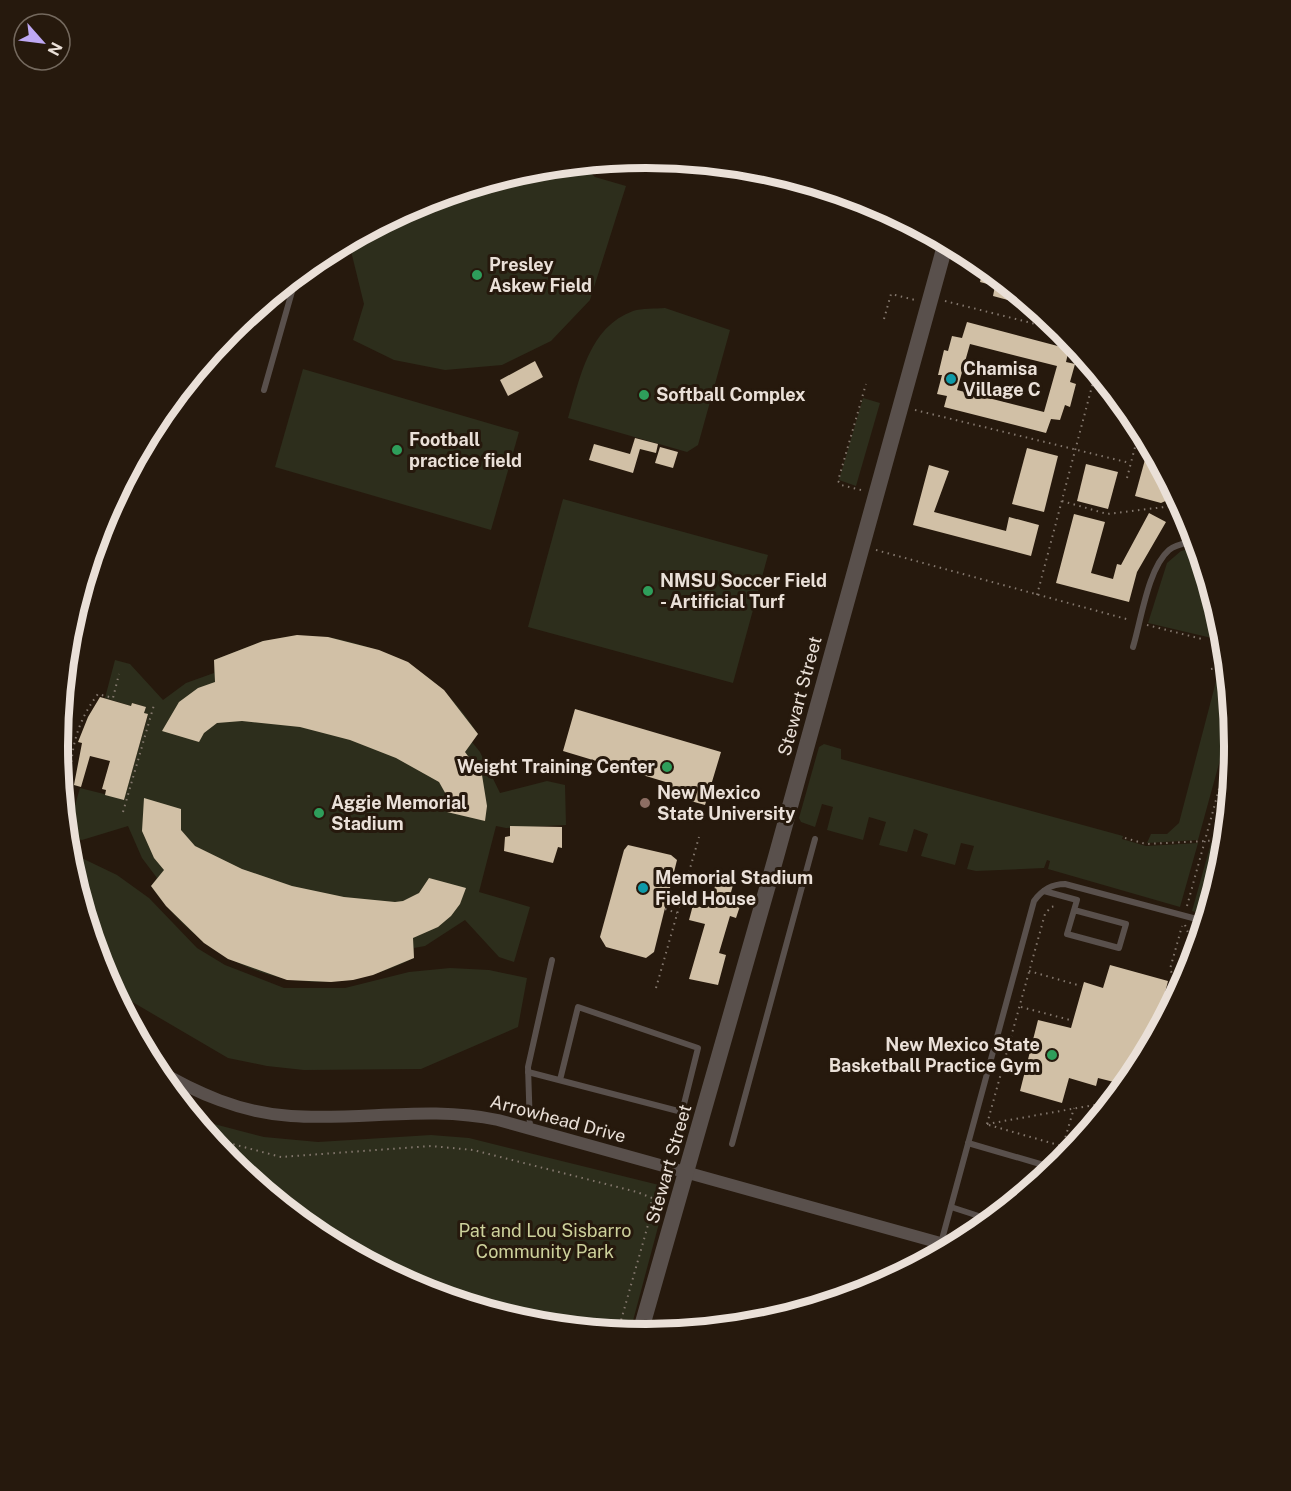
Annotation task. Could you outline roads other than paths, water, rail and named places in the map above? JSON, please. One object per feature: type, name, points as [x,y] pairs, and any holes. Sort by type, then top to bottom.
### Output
[{"type":"street","name":"Stewart Street","points":[[643,1324],[937,303],[945,251]]},
{"type":"street","name":"Arrowhead Drive","points":[[173,1078],[210,1097],[271,1114],[328,1117],[456,1113],[530,1128],[939,1243]]},
{"type":"lane","points":[[264,390],[293,288]]},
{"type":"lane","points":[[1133,647],[1152,580],[1161,560],[1170,550],[1187,544]]},
{"type":"lane","points":[[732,1144],[815,839]]},
{"type":"lane","points":[[947,1238],[951,1208],[1034,901],[1044,891],[1057,884],[1065,884],[1197,919]]},
{"type":"lane","points":[[1044,891],[1077,900],[1074,910],[1067,934],[1119,948],[1126,924],[1074,910]]},
{"type":"lane","points":[[530,1128],[528,1072],[552,960]]},
{"type":"lane","points":[[528,1072],[682,1112],[698,1048],[578,1007],[560,1080]]},
{"type":"lane","points":[[968,1143],[1043,1165]]},
{"type":"lane","points":[[951,1208],[980,1217]]},
{"type":"place","name":"Presley Askew Field","points":[[477,275]]},
{"type":"place","name":"Chamisa Village C","points":[[951,379]]},
{"type":"place","name":"Softball Complex","points":[[644,395]]},
{"type":"place","name":"Football practice field","points":[[397,450]]},
{"type":"place","name":"NMSU Soccer Field - Artificial Turf","points":[[648,591]]},
{"type":"place","name":"Weight Training Center","points":[[667,767]]},
{"type":"place","name":"New Mexico State University","points":[[645,803]]},
{"type":"place","name":"Aggie Memorial Stadium","points":[[319,813]]},
{"type":"place","name":"Memorial Stadium Field House","points":[[643,888]]},
{"type":"place","name":"New Mexico State Basketball Practice Gym","points":[[1052,1055]]},
{"type":"park label","name":"Pat and Lou Sisbarro Community Park","points":[[545,1241]]}]
